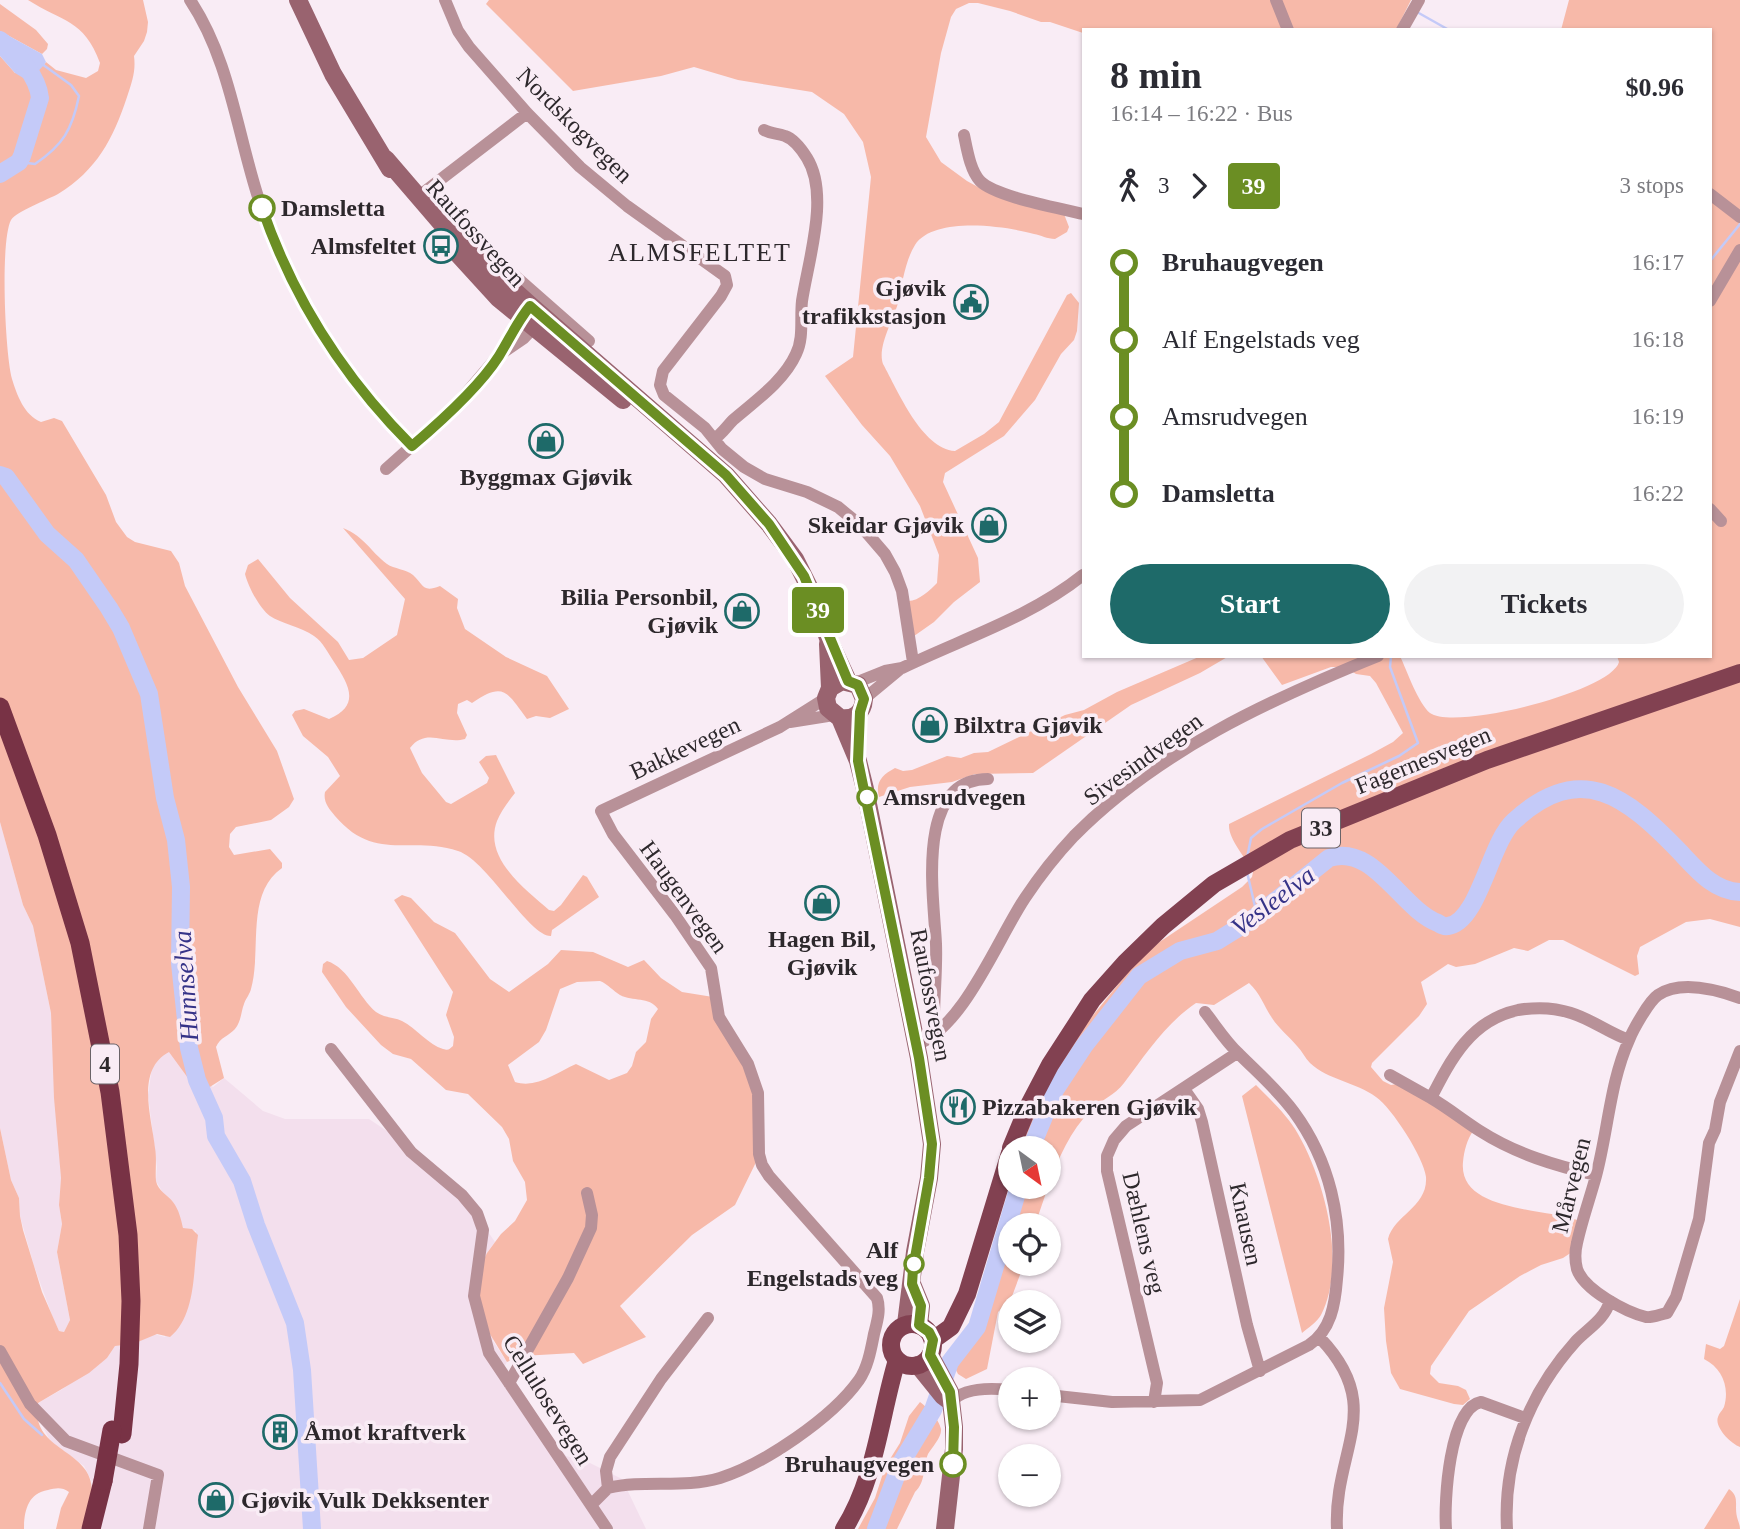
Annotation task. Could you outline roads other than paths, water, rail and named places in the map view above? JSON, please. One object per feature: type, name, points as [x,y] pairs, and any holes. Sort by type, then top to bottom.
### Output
[{"type":"highway","name":"4","points":[[0,707],[47,835],[80,943],[110,1092],[128,1235],[131,1301],[129,1364],[101,1529]]},
{"type":"highway","name":"4","points":[[0,734],[34,822],[66,929],[87,1019],[119,1233],[122,1300],[117,1432]]},
{"type":"highway","name":"4","points":[[91,1529],[108,1482]]},
{"type":"main road","name":"Raufossvegen","points":[[298,0],[333,74],[386,159],[390,170],[419,196],[447,230],[532,317],[708,459],[726,475],[769,524],[794,559],[813,595],[828,638],[851,682],[862,690],[858,761]]},
{"type":"main road","name":"Raufossvegen","points":[[828,638],[828,708],[837,717],[858,761],[916,1045],[932,1144],[912,1284],[918,1345]]},
{"type":"main road","name":"Fagernesvegen","points":[[1017,1136],[1049,1065],[1092,1000],[1163,926],[1214,884],[1290,841],[1487,760],[1740,673]]},
{"type":"main road","points":[[828,693],[837,682],[851,682]]},
{"type":"main road","points":[[837,717],[851,718],[862,705]]},
{"type":"main road","name":"Fagernesvegen","points":[[918,1345],[946,1332],[955,1322],[967,1294],[998,1193]]},
{"type":"main road","points":[[844,1529],[865,1483],[889,1397],[889,1386],[918,1345],[943,1396],[951,1402],[954,1450],[945,1529]]},
{"type":"street","points":[[190,0],[220,59],[258,199],[274,245],[291,282],[336,356],[412,446]]},
{"type":"street","name":"Nordskogvegen","points":[[444,0],[457,31],[469,47],[527,113],[595,180],[668,237],[725,276],[726,287],[666,367],[662,375],[661,389],[669,401],[705,428],[714,439]]},
{"type":"street","points":[[1276,0],[1287,28]]},
{"type":"street","points":[[1403,28],[1419,0]]},
{"type":"street","points":[[527,113],[419,196],[471,237],[589,341]]},
{"type":"street","points":[[764,130],[783,135],[796,144],[808,160],[815,183],[814,236],[802,302],[799,347],[790,365],[775,382],[714,439],[722,449],[754,474],[827,501],[843,510],[885,554],[902,591],[907,665]]},
{"type":"street","points":[[964,135],[969,159],[980,181],[1004,193],[1082,214]]},
{"type":"street","points":[[1712,195],[1740,216]]},
{"type":"street","points":[[1712,298],[1740,250]]},
{"type":"street","points":[[386,469],[452,410],[532,317]]},
{"type":"street","points":[[1712,511],[1721,522]]},
{"type":"street","points":[[851,682],[907,665],[1001,625],[1058,595],[1082,576]]},
{"type":"street","name":"Sivesindvegen","points":[[916,1045],[925,1042],[948,1022],[984,969],[1025,898],[1073,837],[1121,794],[1185,750],[1242,716],[1373,658]]},
{"type":"street","points":[[862,705],[907,665]]},
{"type":"street","name":"Bakkevegen","points":[[601,811],[786,723],[828,693]]},
{"type":"street","name":"Bakkevegen","points":[[786,723],[837,717]]},
{"type":"street","points":[[939,1030],[934,1020],[936,943],[930,887],[932,851],[938,818],[943,807],[959,788],[971,780],[988,779]]},
{"type":"street","name":"Haugenvegen","points":[[601,811],[613,834],[676,915],[711,968],[719,1017],[748,1064],[758,1093],[759,1154],[762,1165],[847,1265],[871,1289],[879,1305],[868,1359],[859,1379],[842,1398],[782,1448],[731,1474],[689,1484],[608,1488]]},
{"type":"street","name":"Mårvegen","points":[[1740,998],[1687,986],[1671,988],[1654,998],[1629,1040],[1614,1094],[1597,1175],[1577,1244],[1578,1270],[1585,1283],[1610,1301],[1648,1317],[1667,1312],[1676,1297],[1699,1219],[1715,1120],[1740,1051]]},
{"type":"street","points":[[1431,1098],[1456,1051],[1475,1030],[1508,1012],[1551,1007],[1573,1013],[1609,1033],[1629,1040]]},
{"type":"street","points":[[1061,1396],[1112,1402],[1200,1400],[1320,1338],[1328,1326],[1335,1298],[1340,1254],[1338,1217],[1329,1180],[1312,1138],[1293,1111],[1264,1077],[1237,1053],[1205,1013]]},
{"type":"street","name":"Cellulosevegen","points":[[331,1049],[411,1152],[462,1195],[477,1213],[483,1230],[474,1296],[489,1353],[607,1529]]},
{"type":"street","name":"Dæhlens veg","points":[[1154,1402],[1157,1383],[1129,1255],[1111,1190],[1107,1156],[1114,1140],[1126,1126],[1237,1053]]},
{"type":"street","points":[[1390,1075],[1516,1150],[1557,1166],[1597,1175]]},
{"type":"street","name":"Knausen","points":[[1184,1089],[1198,1109],[1202,1122],[1247,1325],[1260,1371]]},
{"type":"street","points":[[509,1383],[562,1288],[591,1228],[592,1215],[587,1193]]},
{"type":"street","points":[[1507,1529],[1507,1480],[1525,1418],[1554,1370],[1577,1340],[1606,1314],[1610,1301]]},
{"type":"street","points":[[591,1505],[608,1488],[606,1471],[610,1457],[662,1379],[708,1318]]},
{"type":"street","points":[[1320,1338],[1346,1373],[1355,1398],[1354,1427],[1336,1510],[1337,1529]]},
{"type":"street","points":[[0,1351],[30,1404],[66,1441],[159,1475],[149,1529]]},
{"type":"street","points":[[951,1402],[957,1395],[971,1391],[998,1389]]},
{"type":"street","points":[[1446,1529],[1446,1483],[1455,1443],[1467,1410],[1475,1403],[1481,1402],[1525,1418]]},
{"type":"water","points":[[0,31],[42,54],[46,62],[44,65],[25,79],[15,73],[0,56]]},
{"type":"waterway","points":[[1417,12],[1445,28]]},
{"type":"waterway","name":"Hunnselva","points":[[0,40],[26,66],[40,98],[19,162],[0,174]]},
{"type":"waterway","name":"Hunnselva","points":[[19,162],[35,164],[53,150],[65,136],[79,96],[71,85],[42,64]]},
{"type":"waterway","points":[[1712,259],[1740,224]]},
{"type":"waterway","name":"Hunnselva","points":[[0,475],[6,477],[47,534],[76,560],[109,608],[121,628],[149,694],[165,798],[176,840],[181,887],[180,963],[189,1048],[197,1080],[214,1118],[216,1136],[242,1181],[256,1225],[295,1323],[302,1370],[312,1529]]},
{"type":"waterway","points":[[1247,858],[1251,838],[1262,829],[1342,783],[1399,756],[1418,743],[1390,667],[1391,658]]},
{"type":"waterway","name":"Vesleelva","points":[[1036,1136],[1055,1090],[1084,1046],[1139,976],[1180,951],[1217,941],[1254,918],[1329,858],[1345,856],[1360,860],[1374,868],[1425,916],[1448,926],[1459,921],[1468,911],[1498,846],[1514,821],[1538,802],[1561,792],[1582,789],[1602,793],[1622,802],[1641,815],[1714,884],[1740,892]]},
{"type":"waterway","points":[[1247,872],[1257,915]]},
{"type":"waterway","name":"Vesleelva","points":[[876,1529],[901,1463],[933,1410],[950,1362],[977,1327],[1015,1199]]},
{"type":"waterway","points":[[0,1383],[24,1419],[42,1435]]},
{"type":"place","name":"Damsletta","points":[[262,208]]},
{"type":"place","name":"Almsfeltet","points":[[441,246]]},
{"type":"place","name":"Gjøvik trafikkstasjon","points":[[971,302]]},
{"type":"place","name":"Byggmax Gjøvik","points":[[546,441]]},
{"type":"place","name":"Skeidar Gjøvik","points":[[989,525]]},
{"type":"place","name":"Bilia Personbil, Gjøvik","points":[[742,611]]},
{"type":"place","name":"Bilxtra Gjøvik","points":[[930,725]]},
{"type":"place","name":"Amsrudvegen","points":[[867,797]]},
{"type":"place","name":"Hagen Bil, Gjøvik","points":[[822,903]]},
{"type":"place","name":"Pizzabakeren Gjøvik","points":[[958,1107]]},
{"type":"place","name":"Alf Engelstads veg","points":[[914,1264]]},
{"type":"place","name":"Åmot kraftverk","points":[[280,1432]]},
{"type":"place","name":"Bruhaugvegen","points":[[953,1464]]},
{"type":"place","name":"Gjøvik Vulk Dekksenter","points":[[216,1500]]},
{"type":"district","name":"ALMSFELTET","points":[[700,252]]}]
